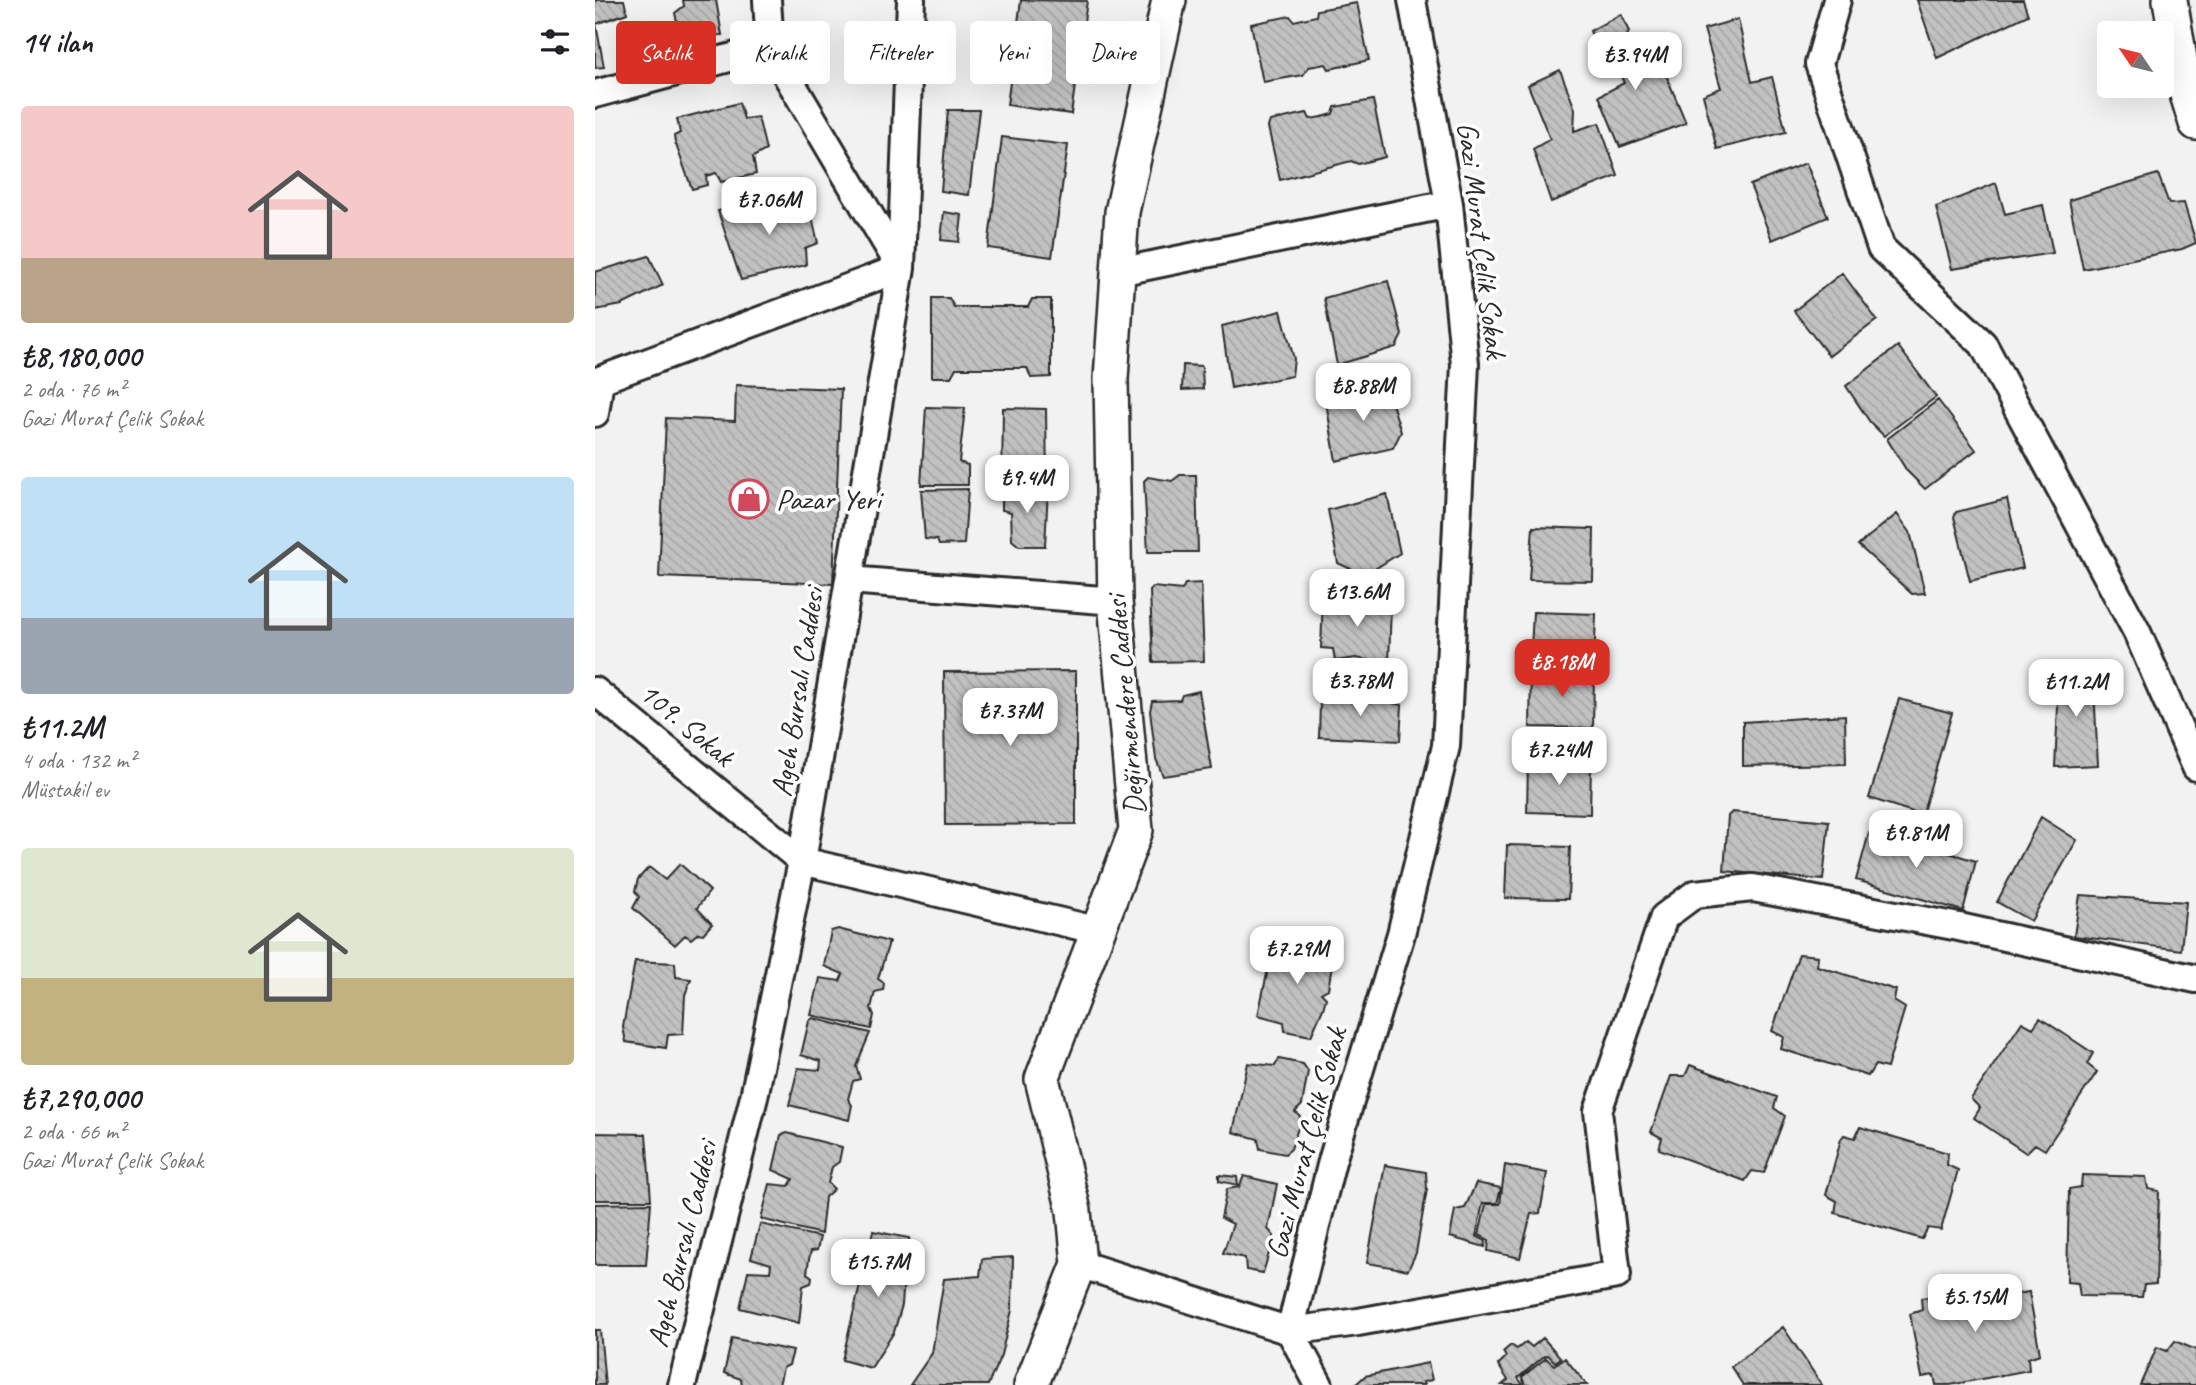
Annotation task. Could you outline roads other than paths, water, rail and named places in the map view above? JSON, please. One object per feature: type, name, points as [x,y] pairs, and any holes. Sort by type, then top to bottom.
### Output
[{"type":"street","points":[[767,0],[768,21]]},
{"type":"street","name":"Ageh Bursalı Caddesi","points":[[681,1385],[754,1097],[802,861],[901,268],[911,0]]},
{"type":"street","name":"Değirmendere Caddesi","points":[[1031,1385],[1079,1264],[1074,1211],[1042,1079],[1136,830],[1115,601],[1111,379],[1122,212],[1170,0]]},
{"type":"street","name":"Gazi Murat Çelik Sokak","points":[[1290,1331],[1332,1161],[1401,934],[1446,746],[1465,364],[1449,204],[1412,0]]},
{"type":"street","points":[[1837,0],[1819,64],[1881,248],[1983,344],[2137,632],[2196,767]]},
{"type":"street","points":[[2170,0],[2185,88],[2196,123]]},
{"type":"street","points":[[595,94],[730,58]]},
{"type":"street","points":[[595,414],[600,380],[901,268],[792,84]]},
{"type":"street","points":[[1118,272],[1449,204]]},
{"type":"street","points":[[849,580],[1115,601]]},
{"type":"street","name":"109. Sokak","points":[[595,691],[802,861]]},
{"type":"street","points":[[802,861],[1100,931]]},
{"type":"street","points":[[1079,1264],[1290,1331],[1358,1322],[1617,1275],[1598,1111],[1664,917],[1695,894],[1753,888],[1959,927],[2196,979]]},
{"type":"street","points":[[1290,1331],[1319,1385]]},
{"type":"place","name":"Pazar Yeri","points":[[749,499]]}]
